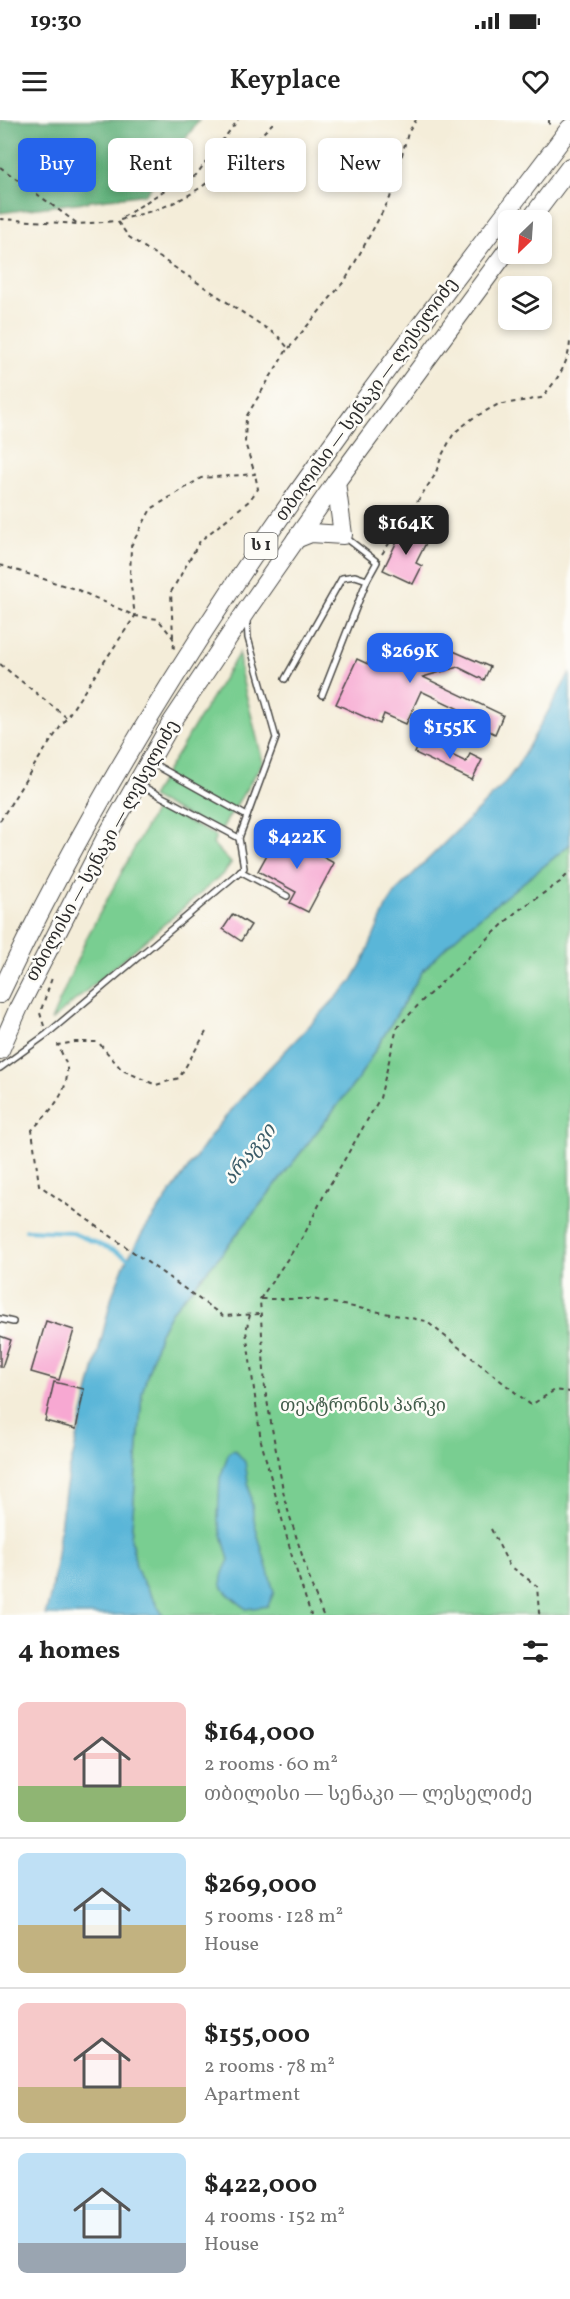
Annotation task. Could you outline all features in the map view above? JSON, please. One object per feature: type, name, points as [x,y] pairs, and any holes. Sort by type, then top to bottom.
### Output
[{"type":"highway","name":"თბილისი — სენაკი — ლესელიძე","points":[[0,994],[85,828],[175,677],[237,580],[436,303],[570,128]]},
{"type":"highway","points":[[537,210],[570,166]]},
{"type":"highway","name":"თბილისი — სენაკი — ლესელიძე","points":[[0,1050],[24,996],[148,761],[246,611],[336,482],[498,263]]},
{"type":"highway","points":[[296,539],[311,533],[343,535],[336,482]]},
{"type":"lane","points":[[322,694],[367,580],[377,562],[343,535]]},
{"type":"lane","points":[[285,679],[342,578],[355,576],[367,580]]},
{"type":"lane","points":[[242,869],[239,837],[276,738],[248,638],[246,611]]},
{"type":"lane","points":[[148,761],[247,816]]},
{"type":"lane","points":[[136,783],[239,837]]},
{"type":"lane","points":[[242,869],[287,896]]},
{"type":"lane","points":[[0,1068],[47,1034],[242,869]]},
{"type":"lane","points":[[0,1319],[13,1322]]},
{"type":"path","points":[[117,221],[144,206],[168,188],[196,175],[238,120]]},
{"type":"path","points":[[0,219],[78,224],[117,221],[175,202],[237,159],[276,120]]},
{"type":"path","points":[[175,677],[171,592],[200,541],[249,501],[258,489],[245,443],[246,417],[288,348],[346,279],[390,198],[408,133],[416,120]]},
{"type":"path","points":[[0,167],[78,224]]},
{"type":"path","points":[[117,221],[129,237],[278,336],[288,348]]},
{"type":"path","points":[[377,562],[435,475],[442,455],[454,433],[473,418],[497,405],[541,399],[555,383],[566,362],[570,341]]},
{"type":"path","points":[[0,820],[135,615],[130,579],[131,546],[151,509],[201,478],[255,474]]},
{"type":"path","points":[[0,565],[78,590],[135,615],[158,619],[173,638]]},
{"type":"path","points":[[0,664],[66,717]]},
{"type":"path","points":[[322,1615],[285,1501],[265,1389],[259,1314],[260,1299],[304,1235],[324,1195],[380,1098],[397,1028],[422,1001],[516,912],[560,882],[570,872]]},
{"type":"path","points":[[206,1032],[179,1078],[156,1084],[122,1070],[98,1042],[58,1045],[67,1067],[64,1088],[52,1109],[32,1130],[39,1185],[223,1316],[259,1314]]},
{"type":"path","points":[[260,1299],[312,1299],[426,1321],[531,1405],[555,1390],[570,1392]]},
{"type":"path","points":[[250,1315],[246,1331],[261,1442],[293,1560],[312,1615]]},
{"type":"path","points":[[490,1529],[509,1565],[537,1586],[539,1613],[543,1615]]},
{"type":"green space","points":[[0,120],[199,120],[186,138],[108,138],[108,192],[147,192],[146,194],[0,213]]},
{"type":"green space","points":[[239,653],[241,674],[263,762],[219,833],[151,797]]},
{"type":"green space","points":[[157,806],[216,836],[213,844],[231,863],[224,873],[51,1021],[86,939]]},
{"type":"green space","name":"თეატრონის პარკი","points":[[570,844],[570,1615],[163,1615],[140,1577],[131,1539],[142,1393],[159,1335],[171,1312],[224,1251],[358,1079],[422,972],[475,921]]},
{"type":"water","name":"არაგვი","points":[[570,673],[570,844],[475,921],[422,972],[358,1079],[224,1251],[171,1312],[159,1335],[142,1393],[131,1539],[140,1577],[163,1615],[45,1615],[53,1581],[68,1476],[112,1296],[124,1265],[143,1232],[214,1131],[249,1089],[351,982],[364,959],[386,907],[398,889],[504,784],[516,768]]},
{"type":"water","points":[[235,1450],[245,1462],[255,1525],[274,1592],[268,1606],[246,1609],[227,1593],[222,1584],[224,1570],[229,1560],[218,1520],[220,1478],[229,1452]]},
{"type":"building","points":[[404,527],[428,539],[416,563],[422,566],[413,584],[383,570]]},
{"type":"building","points":[[407,636],[448,656],[451,650],[490,667],[484,680],[458,667],[423,677],[503,715],[495,734],[481,727],[484,721],[421,691],[406,724],[384,714],[380,724],[336,704],[357,659],[370,665],[379,644],[399,653]]},
{"type":"building","points":[[421,740],[466,762],[470,754],[482,760],[472,780],[415,753]]},
{"type":"building","points":[[279,833],[334,863],[308,912],[290,903],[296,892],[258,871]]},
{"type":"building","points":[[233,914],[251,925],[241,941],[223,929]]},
{"type":"building","points":[[46,1321],[74,1330],[59,1380],[31,1372]]},
{"type":"building","points":[[0,1336],[11,1340],[2,1367],[0,1367]]},
{"type":"building","points":[[54,1382],[84,1389],[76,1429],[45,1421]]},
{"type":"waterway","points":[[26,1230],[70,1232],[131,1260]]}]
